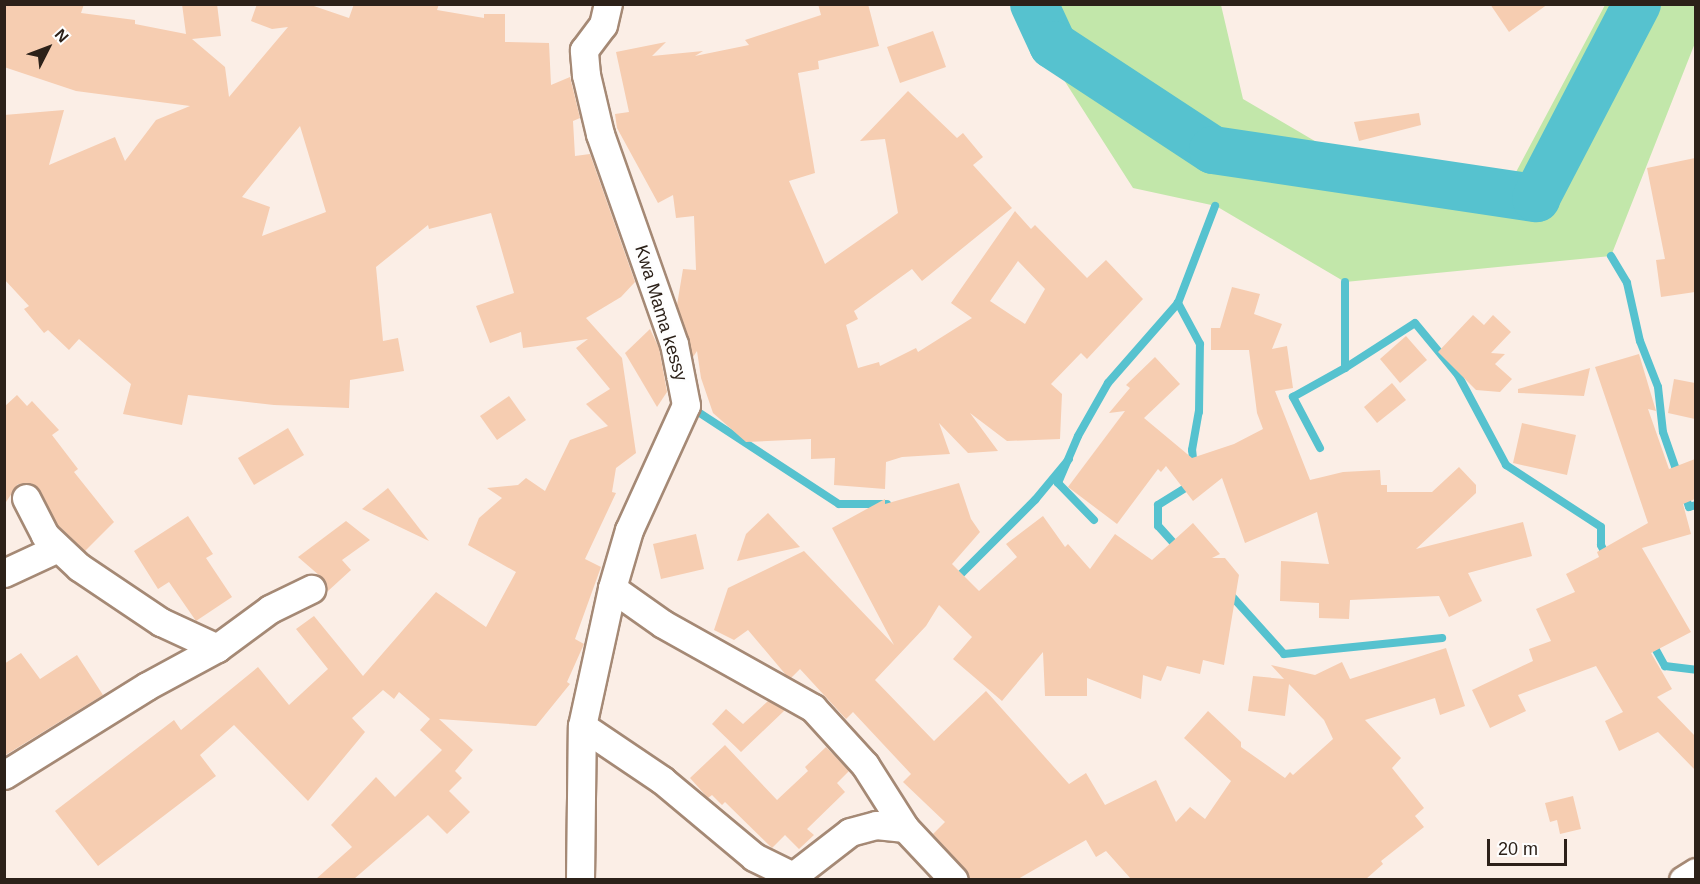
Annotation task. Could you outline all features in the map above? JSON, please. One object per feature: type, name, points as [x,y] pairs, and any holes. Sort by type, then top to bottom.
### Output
[{"type":"street","name":"Kwa Mama kessy","points":[[580,879],[582,726],[612,588],[629,530],[686,405],[674,344],[600,134],[586,75],[584,50],[603,25],[608,4]]},
{"type":"street","points":[[26,498],[57,549],[161,622],[217,648]]},
{"type":"street","points":[[4,573],[57,549]]},
{"type":"street","points":[[612,588],[663,624],[813,708],[865,765],[905,828],[954,879]]},
{"type":"street","points":[[4,775],[137,692],[217,648],[270,609],[310,589]]},
{"type":"street","points":[[582,726],[662,780],[754,856],[790,878],[850,832],[876,825],[905,828]]},
{"type":"street","points":[[1683,879],[1695,872]]},
{"type":"green space","points":[[1016,5],[1221,5],[1243,99],[1366,171],[1515,174],[1605,5],[1695,5],[1695,43],[1611,256],[1345,282],[1216,206],[1133,188]]},
{"type":"building","points":[[4,4],[84,4],[81,13],[135,20],[135,24],[186,34],[182,4],[217,4],[221,36],[192,39],[225,67],[229,97],[288,27],[272,29],[251,21],[257,4],[308,4],[349,18],[354,4],[439,4],[437,10],[484,18],[484,14],[505,14],[505,42],[549,43],[551,85],[570,77],[580,118],[573,121],[575,156],[590,154],[635,282],[621,297],[586,318],[622,358],[636,453],[616,468],[612,492],[616,493],[585,559],[601,567],[575,639],[584,644],[567,682],[570,684],[536,726],[439,719],[473,750],[455,771],[462,778],[449,791],[470,812],[447,834],[428,815],[354,879],[316,879],[352,847],[331,825],[376,777],[395,797],[442,750],[420,730],[430,719],[399,692],[394,699],[383,690],[352,718],[365,732],[308,801],[234,725],[200,755],[216,776],[98,866],[55,811],[174,720],[181,730],[258,667],[289,705],[328,669],[296,629],[314,616],[363,676],[436,592],[486,627],[516,572],[468,545],[479,518],[502,498],[487,488],[518,485],[526,478],[545,491],[570,440],[608,426],[586,404],[610,389],[576,348],[588,339],[523,348],[521,332],[490,343],[476,306],[514,293],[491,213],[429,229],[428,225],[376,267],[383,341],[398,338],[404,371],[350,380],[349,408],[274,405],[188,395],[182,425],[123,414],[131,384],[79,339],[69,350],[48,330],[44,333],[24,309],[29,306],[4,279],[4,115],[64,110],[49,165],[115,137],[125,161],[156,120],[190,106],[76,91],[4,67]],"holes":[[[300,126],[326,212],[262,236],[270,207],[242,197]]]},
{"type":"building","points":[[818,4],[868,4],[879,46],[818,61],[819,69],[798,73],[815,173],[789,181],[825,264],[898,213],[885,139],[860,141],[908,91],[957,138],[963,133],[983,157],[973,165],[1012,208],[922,281],[912,269],[854,311],[858,319],[846,325],[858,368],[879,362],[880,366],[916,348],[918,352],[972,318],[951,303],[1015,211],[1031,229],[1035,225],[1087,278],[1106,260],[1143,299],[1087,359],[1081,353],[1051,384],[1062,394],[1060,439],[1007,441],[970,413],[998,451],[968,453],[939,423],[950,454],[902,457],[886,462],[885,489],[834,485],[835,458],[811,459],[811,439],[746,442],[713,413],[701,378],[697,351],[693,357],[677,305],[683,269],[696,270],[694,216],[676,218],[673,195],[658,203],[617,128],[615,114],[629,112],[616,52],[666,42],[652,56],[703,51],[695,56],[749,45],[745,40],[821,15]],"holes":[[[1018,261],[1045,289],[1025,324],[990,301]]]},
{"type":"building","points":[[1490,4],[1548,4],[1509,32]]},
{"type":"building","points":[[933,31],[946,67],[900,83],[887,47]]},
{"type":"building","points":[[1419,113],[1421,125],[1359,141],[1354,122]]},
{"type":"building","points":[[1695,158],[1695,292],[1661,297],[1656,260],[1665,259],[1647,168]]},
{"type":"building","points":[[1232,287],[1260,294],[1254,314],[1282,324],[1272,349],[1287,346],[1293,388],[1275,391],[1310,480],[1343,472],[1380,470],[1381,485],[1387,485],[1387,492],[1432,492],[1459,467],[1476,485],[1476,493],[1416,549],[1523,522],[1532,556],[1468,573],[1482,601],[1449,617],[1439,596],[1350,600],[1349,619],[1319,618],[1319,603],[1280,601],[1281,561],[1329,564],[1317,512],[1245,543],[1222,478],[1193,501],[1166,466],[1161,472],[1158,469],[1117,524],[1068,487],[1125,411],[1109,413],[1130,388],[1126,385],[1155,357],[1180,384],[1144,418],[1192,458],[1234,444],[1263,429],[1257,413],[1249,350],[1211,350],[1211,328],[1220,328]]},
{"type":"building","points":[[1473,315],[1484,325],[1493,315],[1511,332],[1491,353],[1505,354],[1495,364],[1512,379],[1500,392],[1476,390],[1438,352]]},
{"type":"building","points":[[650,329],[659,348],[667,392],[657,407],[625,353]]},
{"type":"building","points":[[1406,336],[1427,360],[1400,383],[1380,359]]},
{"type":"building","points":[[1639,354],[1656,411],[1648,409],[1669,469],[1695,459],[1695,499],[1683,504],[1691,534],[1642,548],[1691,632],[1651,653],[1672,689],[1657,697],[1695,736],[1695,770],[1658,732],[1619,751],[1605,721],[1623,712],[1596,666],[1518,695],[1526,711],[1490,728],[1472,690],[1533,661],[1529,649],[1551,641],[1536,609],[1575,592],[1566,574],[1599,557],[1597,552],[1648,523],[1595,367]]},
{"type":"building","points":[[1590,368],[1584,396],[1518,393],[1518,389]]},
{"type":"building","points":[[1674,379],[1695,383],[1695,419],[1668,413]]},
{"type":"building","points":[[1392,383],[1406,400],[1377,423],[1364,407]]},
{"type":"building","points":[[17,395],[27,406],[32,401],[59,430],[52,435],[78,469],[74,472],[114,522],[85,551],[57,524],[34,485],[18,484],[4,505],[4,407]]},
{"type":"building","points":[[509,396],[526,420],[497,440],[480,416]]},
{"type":"building","points":[[1522,423],[1576,435],[1567,475],[1513,463]]},
{"type":"building","points":[[288,428],[304,455],[254,485],[238,458]]},
{"type":"building","points":[[959,483],[971,519],[980,532],[952,564],[979,591],[1017,557],[1006,544],[1043,516],[1065,547],[1068,544],[1090,569],[1115,534],[1152,560],[1193,523],[1220,554],[1212,558],[1225,558],[1239,575],[1224,665],[1203,660],[1200,674],[1167,666],[1161,681],[1143,675],[1141,699],[1087,678],[1087,696],[1045,696],[1043,652],[1002,701],[953,659],[972,637],[939,605],[926,626],[875,680],[934,741],[986,691],[1069,784],[1086,773],[1105,805],[1156,780],[1176,822],[1190,807],[1205,819],[1231,781],[1184,738],[1208,711],[1241,742],[1241,747],[1285,778],[1290,772],[1293,775],[1333,739],[1324,720],[1289,684],[1285,716],[1248,711],[1253,676],[1284,679],[1271,665],[1315,675],[1342,662],[1350,679],[1446,648],[1465,706],[1440,715],[1435,698],[1365,720],[1401,758],[1392,768],[1424,808],[1415,816],[1424,827],[1381,861],[1383,864],[1366,879],[1131,879],[1106,851],[1096,857],[1086,840],[1018,879],[970,879],[965,869],[933,834],[945,822],[903,782],[911,774],[853,712],[846,719],[800,669],[791,678],[786,675],[748,630],[734,640],[714,630],[728,588],[804,551],[894,645],[832,528],[885,499],[885,504]]},
{"type":"building","points":[[388,488],[429,541],[362,509]]},
{"type":"building","points":[[768,513],[800,547],[737,561],[746,534]]},
{"type":"building","points":[[188,516],[213,554],[206,558],[232,597],[196,621],[169,582],[158,589],[134,551]]},
{"type":"building","points":[[346,521],[370,540],[342,560],[351,570],[328,591],[320,576],[298,557]]},
{"type":"building","points":[[696,534],[704,569],[661,579],[653,544]]},
{"type":"building","points":[[21,653],[40,679],[77,655],[103,695],[4,756],[4,664]]},
{"type":"building","points":[[768,701],[785,710],[741,752],[712,724],[726,709],[743,724]]},
{"type":"building","points":[[725,745],[777,800],[808,771],[805,767],[826,747],[849,771],[837,783],[845,792],[807,829],[814,835],[799,849],[785,835],[772,848],[725,802],[722,805],[712,795],[708,798],[690,778]]},
{"type":"building","points":[[1573,796],[1581,829],[1560,834],[1557,820],[1550,822],[1545,803]]},
{"type":"waterway","points":[[1034,4],[1053,45],[1213,150],[1536,198],[1637,4]]},
{"type":"waterway","points":[[1194,468],[1192,450],[1199,412],[1200,344],[1178,303],[1215,206]]},
{"type":"waterway","points":[[1611,256],[1627,283],[1640,341],[1658,387],[1663,432],[1678,475]]},
{"type":"waterway","points":[[1320,448],[1293,397],[1345,368],[1345,282]]},
{"type":"waterway","points":[[1094,520],[1058,483],[1078,436],[1108,383],[1178,303]]},
{"type":"waterway","points":[[1345,368],[1415,323],[1458,375],[1506,465],[1601,527],[1601,545],[1607,558]]},
{"type":"waterway","points":[[689,406],[839,504],[887,504]]},
{"type":"waterway","points":[[954,581],[1035,500],[1069,459]]},
{"type":"waterway","points":[[1179,549],[1158,526],[1158,505],[1191,484]]},
{"type":"waterway","points":[[1684,493],[1689,507],[1696,505]]},
{"type":"waterway","points":[[1229,593],[1284,654],[1442,638]]},
{"type":"waterway","points":[[1651,641],[1665,666],[1696,670]]}]
